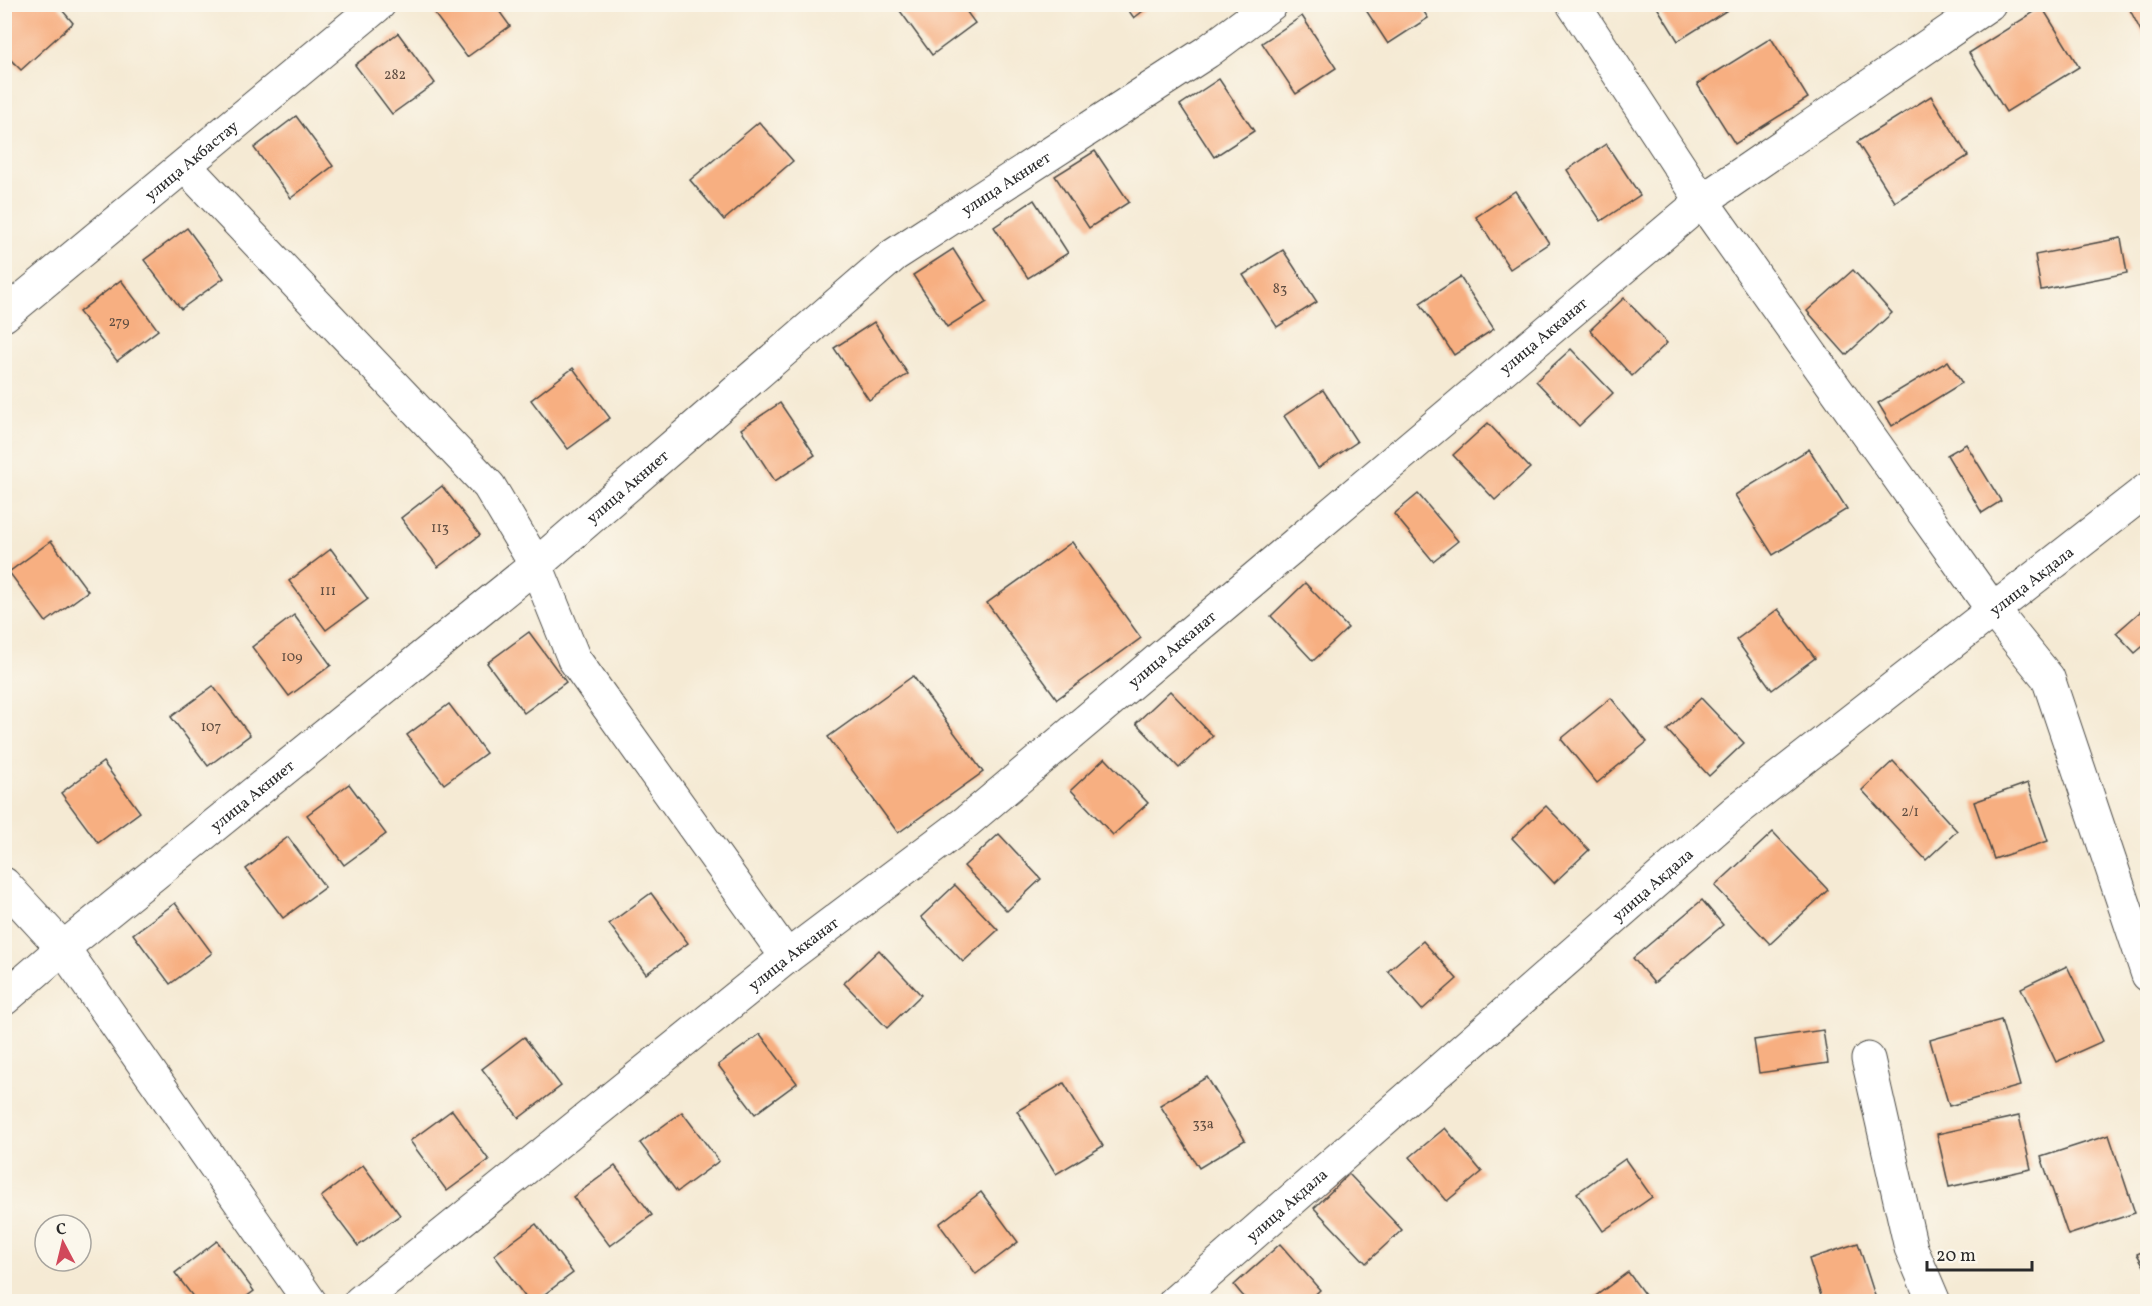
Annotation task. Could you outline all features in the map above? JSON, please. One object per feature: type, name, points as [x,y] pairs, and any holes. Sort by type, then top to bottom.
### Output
[{"type":"street","name":"улица Акбастау","points":[[4,315],[379,4]]},
{"type":"street","name":"улица Акниет","points":[[4,999],[63,948],[536,565],[894,255],[1207,52],[1271,4]]},
{"type":"street","points":[[1573,4],[1702,201],[1993,610],[2048,678],[2148,975]]},
{"type":"street","name":"улица Акканат","points":[[360,1302],[787,957],[965,823],[1702,201],[1989,4]]},
{"type":"street","points":[[185,166],[489,486],[536,565],[574,659],[787,957]]},
{"type":"street","name":"улица Акдала","points":[[1175,1302],[1736,811],[2148,489]]},
{"type":"street","points":[[4,884],[63,948],[310,1302]]},
{"type":"street","points":[[1868,1059],[1911,1248],[1934,1302]]},
{"type":"building","points":[[11,4],[57,4],[73,23],[21,70],[4,53],[4,11]]},
{"type":"building","points":[[435,4],[494,4],[510,26],[467,57],[430,8]]},
{"type":"building","points":[[895,4],[961,4],[975,23],[932,55]]},
{"type":"building","points":[[1124,4],[1152,4],[1134,18]]},
{"type":"building","points":[[1362,4],[1419,4],[1428,18],[1388,44]]},
{"type":"building","points":[[1655,4],[1737,4],[1678,41]]},
{"type":"building","points":[[2127,4],[2148,4],[2148,45]]},
{"type":"building","points":[[2042,7],[2079,67],[2006,112],[1969,53]]},
{"type":"building","points":[[1302,16],[1336,68],[1296,94],[1262,43]]},
{"type":"building","points":[[398,33],[435,83],[392,114],[355,65]]},
{"type":"building","points":[[1771,38],[1808,98],[1735,144],[1697,84]]},
{"type":"building","points":[[1219,79],[1254,131],[1214,157],[1180,105]]},
{"type":"building","points":[[1931,96],[1968,156],[1895,202],[1857,142]]},
{"type":"building","points":[[296,116],[333,166],[291,198],[254,148]]},
{"type":"building","points":[[759,122],[793,161],[724,220],[690,180]]},
{"type":"building","points":[[1606,144],[1640,195],[1601,221],[1567,170]]},
{"type":"building","points":[[1095,151],[1129,202],[1089,228],[1055,176]]},
{"type":"building","points":[[1515,191],[1549,243],[1510,269],[1476,217]]},
{"type":"building","points":[[1034,200],[1068,253],[1028,278],[994,227]]},
{"type":"building","points":[[187,228],[224,278],[181,309],[144,260]]},
{"type":"building","points":[[2121,238],[2127,273],[2041,290],[2035,255]]},
{"type":"building","points":[[953,249],[987,302],[947,327],[913,275]]},
{"type":"building","points":[[1283,250],[1317,302],[1277,327],[1243,275]]},
{"type":"building","points":[[1853,270],[1892,313],[1846,355],[1807,311]]},
{"type":"building","points":[[1460,277],[1494,329],[1454,355],[1420,303]]},
{"type":"building","points":[[121,280],[158,330],[117,361],[79,312]]},
{"type":"building","points":[[1624,298],[1667,343],[1632,376],[1590,330]]},
{"type":"building","points":[[874,322],[908,374],[869,400],[834,348]]},
{"type":"building","points":[[1571,349],[1613,393],[1579,426],[1536,381]]},
{"type":"building","points":[[1948,361],[1962,383],[1892,426],[1878,403]]},
{"type":"building","points":[[573,368],[610,418],[568,449],[531,400]]},
{"type":"building","points":[[1323,390],[1357,442],[1318,468],[1284,416]]},
{"type":"building","points":[[780,403],[815,455],[775,481],[741,429]]},
{"type":"building","points":[[1488,423],[1530,468],[1495,500],[1453,455]]},
{"type":"building","points":[[1966,444],[2001,501],[1982,513],[1947,455]]},
{"type":"building","points":[[1809,449],[1847,509],[1773,555],[1735,495]]},
{"type":"building","points":[[442,486],[480,535],[438,567],[401,518]]},
{"type":"building","points":[[1418,494],[1458,541],[1433,561],[1394,514]]},
{"type":"building","points":[[51,541],[88,591],[46,622],[9,572]]},
{"type":"building","points":[[1072,542],[1141,638],[1057,699],[987,603]]},
{"type":"building","points":[[331,549],[368,599],[326,630],[289,581]]},
{"type":"building","points":[[1305,583],[1348,628],[1313,661],[1271,616]]},
{"type":"building","points":[[1778,609],[1815,658],[1772,690],[1736,640]]},
{"type":"building","points":[[2141,611],[2148,619],[2148,642],[2135,653],[2116,633]]},
{"type":"building","points":[[294,615],[331,665],[289,696],[252,647]]},
{"type":"building","points":[[529,632],[566,682],[524,713],[487,663]]},
{"type":"building","points":[[913,676],[983,772],[898,833],[828,737]]},
{"type":"building","points":[[213,686],[250,735],[208,766],[171,717]]},
{"type":"building","points":[[1170,691],[1213,736],[1179,768],[1136,723]]},
{"type":"building","points":[[1611,698],[1647,742],[1597,783],[1561,739]]},
{"type":"building","points":[[1701,698],[1744,743],[1709,776],[1667,730]]},
{"type":"building","points":[[449,704],[486,753],[444,784],[407,735]]},
{"type":"building","points":[[1105,758],[1148,803],[1113,835],[1071,790]]},
{"type":"building","points":[[1893,761],[1957,831],[1926,860],[1862,790]]},
{"type":"building","points":[[103,762],[140,812],[98,843],[61,793]]},
{"type":"building","points":[[2028,783],[2048,841],[1994,859],[1974,802]]},
{"type":"building","points":[[349,784],[386,834],[344,865],[307,815]]},
{"type":"building","points":[[1546,806],[1589,850],[1554,883],[1512,838]]},
{"type":"building","points":[[1773,832],[1828,890],[1770,944],[1715,886]]},
{"type":"building","points":[[999,834],[1041,879],[1007,911],[964,866]]},
{"type":"building","points":[[288,837],[325,887],[283,918],[246,869]]},
{"type":"building","points":[[955,885],[998,930],[963,962],[921,917]]},
{"type":"building","points":[[651,893],[688,943],[646,974],[609,924]]},
{"type":"building","points":[[1702,900],[1723,925],[1654,983],[1633,958]]},
{"type":"building","points":[[175,903],[212,953],[170,984],[133,934]]},
{"type":"building","points":[[1423,941],[1457,979],[1422,1010],[1388,971]]},
{"type":"building","points":[[879,950],[921,995],[887,1028],[844,983]]},
{"type":"building","points":[[2067,966],[2103,1041],[2056,1062],[2021,988]]},
{"type":"building","points":[[2001,1020],[2020,1086],[1949,1106],[1930,1040]]},
{"type":"building","points":[[1823,1030],[1828,1063],[1759,1073],[1754,1040]]},
{"type":"building","points":[[760,1034],[797,1083],[755,1114],[718,1065]]},
{"type":"building","points":[[524,1037],[561,1086],[519,1118],[482,1069]]},
{"type":"building","points":[[1207,1077],[1245,1140],[1199,1168],[1160,1105]]},
{"type":"building","points":[[1064,1083],[1103,1146],[1056,1174],[1017,1111]]},
{"type":"building","points":[[452,1110],[489,1160],[447,1191],[410,1141]]},
{"type":"building","points":[[682,1112],[719,1161],[677,1192],[640,1143]]},
{"type":"building","points":[[2019,1116],[2031,1169],[1949,1187],[1937,1134]]},
{"type":"building","points":[[1445,1128],[1482,1172],[1447,1201],[1410,1157]]},
{"type":"building","points":[[2109,1135],[2135,1213],[2068,1235],[2041,1157]]},
{"type":"building","points":[[1625,1159],[1652,1197],[1603,1231],[1577,1193]]},
{"type":"building","points":[[363,1165],[400,1215],[358,1246],[321,1197]]},
{"type":"building","points":[[615,1166],[652,1215],[610,1246],[573,1197]]},
{"type":"building","points":[[1349,1174],[1402,1230],[1366,1263],[1314,1208]]},
{"type":"building","points":[[981,1192],[1018,1242],[976,1274],[939,1224]]},
{"type":"building","points":[[536,1224],[573,1273],[534,1302],[529,1302],[494,1255]]},
{"type":"building","points":[[217,1241],[254,1291],[239,1302],[197,1302],[175,1273]]},
{"type":"building","points":[[1858,1243],[1877,1302],[1823,1302],[1809,1259]]},
{"type":"building","points":[[1280,1244],[1320,1290],[1307,1302],[1248,1302],[1234,1285]]},
{"type":"building","points":[[2148,1249],[2148,1273],[2137,1254]]},
{"type":"building","points":[[1628,1272],[1650,1302],[1596,1302],[1593,1298]]}]
